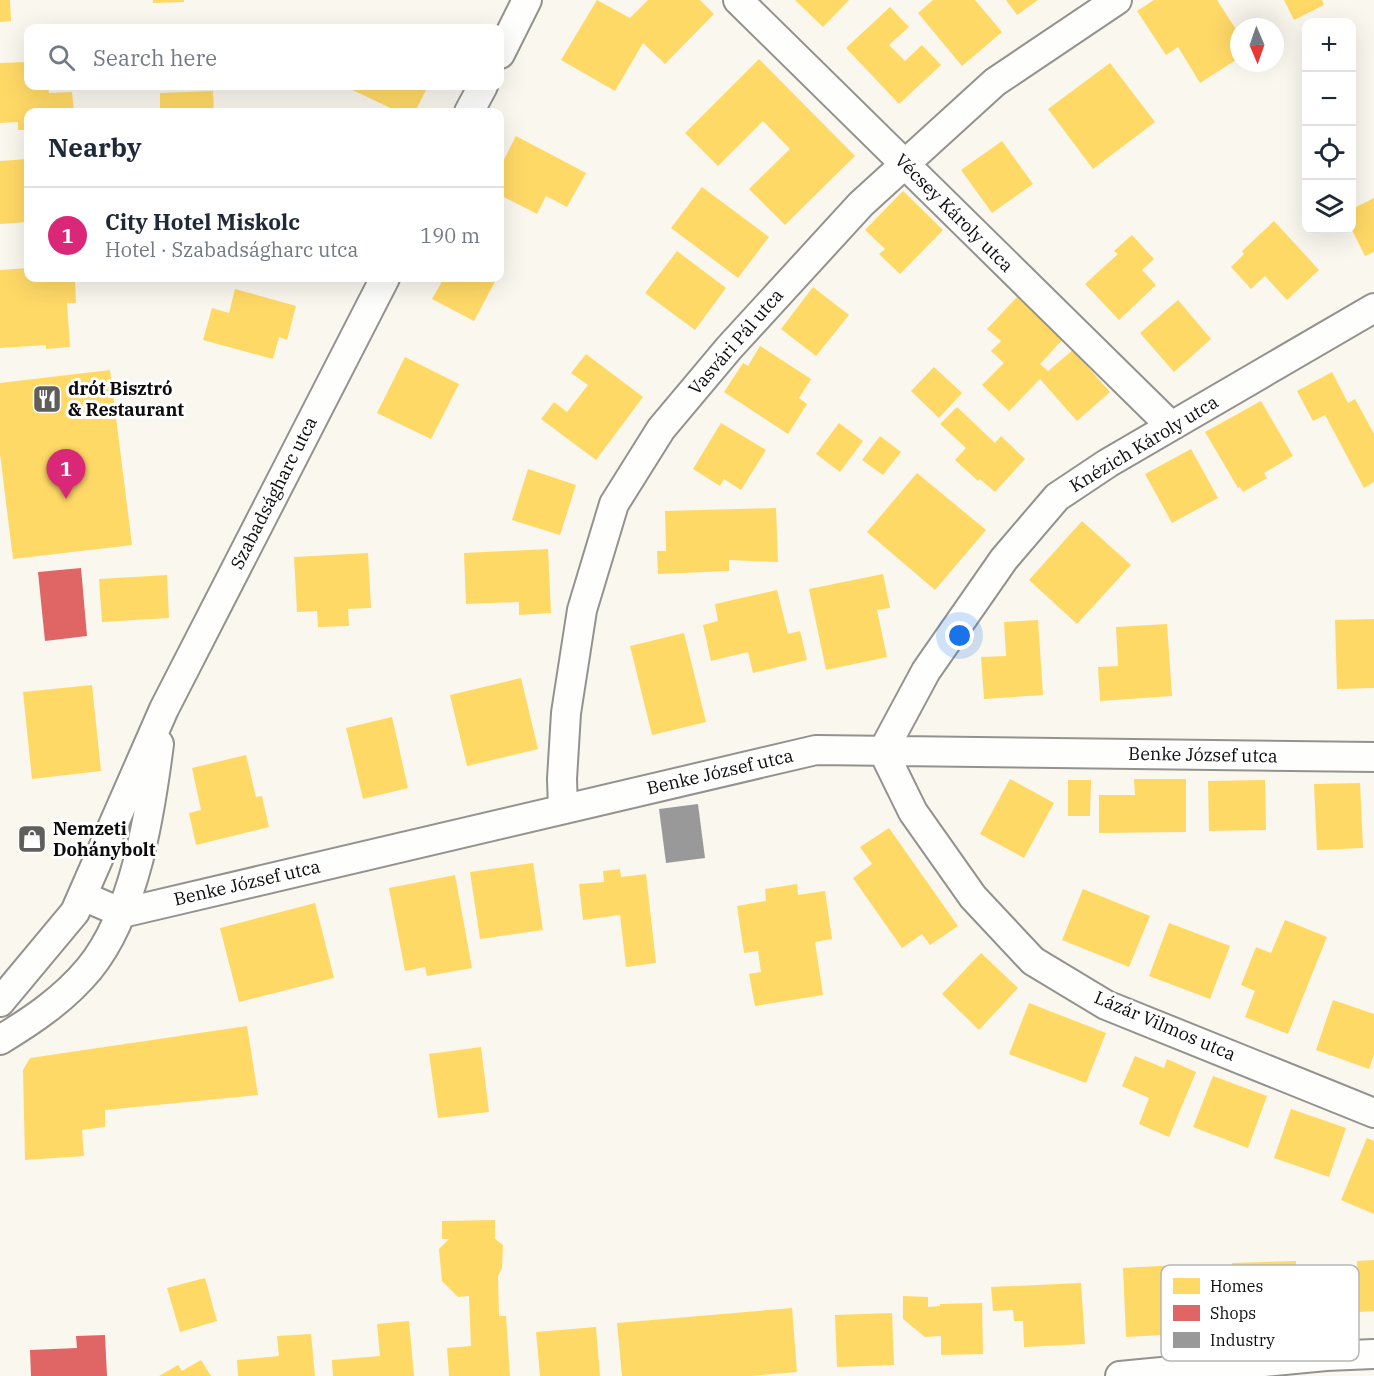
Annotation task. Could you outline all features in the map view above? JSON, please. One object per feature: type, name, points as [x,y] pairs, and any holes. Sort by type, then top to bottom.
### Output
[{"type":"street","points":[[504,46],[527,0]]},
{"type":"street","name":"Vécsey Károly utca","points":[[738,0],[1171,426]]},
{"type":"street","name":"Vasvári Pál utca","points":[[563,809],[562,779],[566,713],[582,609],[614,504],[661,429],[729,348],[861,204],[995,82],[1117,0]]},
{"type":"street","points":[[471,108],[481,90]]},
{"type":"street","name":"Szabadságharc utca","points":[[0,1002],[69,922],[83,896],[164,710],[383,282]]},
{"type":"street","name":"Knézich Károly utca","points":[[884,752],[926,670],[1004,559],[1057,497],[1171,426],[1374,308]]},
{"type":"street","name":"Szabadságharc utca","points":[[0,1040],[42,1015],[90,968],[122,913],[150,814],[164,710]]},
{"type":"street","name":"Benke József utca","points":[[122,913],[816,750],[1374,757]]},
{"type":"street","name":"Lázár Vilmos utca","points":[[884,752],[913,812],[966,888],[1033,961],[1106,1005],[1374,1113]]},
{"type":"street","points":[[83,896],[122,913]]},
{"type":"street","points":[[1359,1355],[1374,1354]]},
{"type":"street","points":[[1120,1376],[1274,1361]]},
{"type":"building: Homes","points":[[0,0],[10,0],[11,21],[0,22]]},
{"type":"building: Homes","points":[[153,0],[184,0],[184,2],[153,3]]},
{"type":"building: Homes","points":[[597,0],[630,18],[648,0],[700,0],[714,14],[665,64],[643,43],[615,91],[561,60]]},
{"type":"building: Homes","points":[[795,0],[849,0],[823,27]]},
{"type":"building: Homes","points":[[933,0],[975,0],[1002,32],[962,66],[918,13]]},
{"type":"building: Homes","points":[[1006,0],[1038,0],[1017,15]]},
{"type":"building: Homes","points":[[1154,0],[1217,0],[1230,20],[1230,64],[1200,83],[1178,47],[1166,55],[1137,11]]},
{"type":"building: Homes","points":[[1284,0],[1322,0],[1324,5],[1294,20]]},
{"type":"building: Homes","points":[[890,7],[909,27],[889,45],[905,61],[922,45],[941,65],[899,104],[846,48]]},
{"type":"building: Homes","points":[[759,59],[855,156],[785,225],[749,189],[790,149],[763,121],[718,166],[685,133]]},
{"type":"building: Homes","points":[[24,62],[24,90],[49,90],[49,93],[72,92],[74,108],[24,108],[24,130],[18,130],[18,122],[0,123],[0,63]]},
{"type":"building: Homes","points":[[1110,63],[1155,122],[1093,169],[1048,109]]},
{"type":"building: Homes","points":[[352,90],[426,90],[417,108],[391,108]]},
{"type":"building: Homes","points":[[213,91],[214,108],[160,108],[160,93]]},
{"type":"building: Homes","points":[[516,136],[586,173],[567,207],[546,196],[537,214],[504,197],[504,159]]},
{"type":"building: Homes","points":[[1002,141],[1033,184],[992,213],[961,170]]},
{"type":"building: Homes","points":[[24,159],[24,222],[0,224],[0,161]]},
{"type":"building: Homes","points":[[702,187],[769,237],[738,278],[671,228]]},
{"type":"building: Homes","points":[[903,191],[943,230],[900,274],[879,254],[885,249],[865,230]]},
{"type":"building: Homes","points":[[1374,198],[1374,252],[1365,256],[1354,234],[1356,234],[1356,207]]},
{"type":"building: Homes","points":[[1274,221],[1319,270],[1287,300],[1265,276],[1251,289],[1231,267],[1244,254],[1242,251]]},
{"type":"building: Homes","points":[[1132,235],[1154,259],[1142,270],[1156,285],[1119,320],[1085,284],[1118,254],[1114,251]]},
{"type":"building: Homes","points":[[677,251],[726,288],[695,330],[645,293]]},
{"type":"building: Homes","points":[[24,268],[24,282],[75,282],[76,303],[67,303],[70,347],[46,349],[46,345],[0,348],[0,270]]},
{"type":"building: Homes","points":[[442,282],[495,282],[474,321],[432,299]]},
{"type":"building: Homes","points":[[813,287],[849,315],[816,356],[781,329]]},
{"type":"building: Homes","points":[[235,289],[296,306],[287,340],[279,337],[273,359],[203,340],[212,308],[229,313]]},
{"type":"building: Homes","points":[[1019,295],[1064,338],[1040,364],[1048,371],[1073,350],[1110,392],[1077,421],[1040,379],[1009,411],[982,385],[1004,363],[991,351],[1001,341],[987,329]]},
{"type":"building: Homes","points":[[1178,300],[1211,339],[1174,372],[1140,333]]},
{"type":"building: Homes","points":[[760,346],[811,379],[799,398],[807,404],[788,434],[724,392],[743,363],[748,366]]},
{"type":"building: Homes","points":[[586,354],[643,397],[596,460],[541,419],[554,402],[567,412],[588,385],[571,373]]},
{"type":"building: Homes","points":[[405,357],[459,384],[431,439],[377,413]]},
{"type":"building: Homes","points":[[934,367],[962,393],[939,418],[911,391]]},
{"type":"building: Homes","points":[[110,370],[132,545],[13,559],[0,454],[0,383]]},
{"type":"building: Homes","points":[[1332,372],[1348,403],[1355,399],[1374,434],[1374,482],[1364,488],[1325,415],[1313,421],[1297,391]]},
{"type":"building: Homes","points":[[1261,401],[1293,456],[1264,473],[1267,478],[1243,492],[1240,487],[1238,488],[1205,432]]},
{"type":"building: Homes","points":[[957,407],[995,443],[1001,436],[1025,459],[995,492],[980,479],[978,481],[955,460],[966,448],[940,424]]},
{"type":"building: Homes","points":[[721,423],[766,450],[741,490],[724,479],[720,486],[693,469]]},
{"type":"building: Homes","points":[[839,423],[863,441],[840,472],[816,454]]},
{"type":"building: Homes","points":[[880,436],[901,452],[883,475],[862,460]]},
{"type":"building: Homes","points":[[1191,449],[1218,498],[1172,523],[1145,474]]},
{"type":"building: Homes","points":[[528,469],[576,485],[560,535],[512,520]]},
{"type":"building: Homes","points":[[917,473],[986,530],[935,590],[867,532]]},
{"type":"building: Homes","points":[[776,508],[778,562],[729,560],[729,571],[658,574],[657,551],[666,551],[665,511]]},
{"type":"building: Homes","points":[[1082,521],[1131,565],[1077,624],[1029,580]]},
{"type":"building: Homes","points":[[548,549],[551,613],[519,615],[519,602],[466,604],[464,553]]},
{"type":"building: Homes","points":[[368,553],[371,608],[348,609],[349,626],[318,627],[317,611],[297,612],[294,557]]},
{"type":"building: Homes","points":[[883,574],[890,608],[877,610],[887,657],[826,670],[809,589]]},
{"type":"building: Homes","points":[[167,575],[169,618],[102,622],[99,579]]},
{"type":"building: Homes","points":[[777,590],[788,634],[800,631],[807,660],[753,673],[748,652],[711,661],[703,625],[718,621],[715,604]]},
{"type":"building: Homes","points":[[1374,619],[1374,688],[1337,689],[1335,620]]},
{"type":"building: Homes","points":[[1038,620],[1043,695],[984,699],[981,657],[1006,656],[1004,622]]},
{"type":"building: Homes","points":[[1167,624],[1172,696],[1100,701],[1098,667],[1118,666],[1116,627]]},
{"type":"building: Homes","points":[[684,633],[706,722],[652,735],[630,646]]},
{"type":"building: Homes","points":[[521,678],[538,749],[467,766],[450,695]]},
{"type":"building: Homes","points":[[92,685],[101,771],[32,779],[23,692]]},
{"type":"building: Homes","points":[[392,717],[408,788],[363,799],[346,728]]},
{"type":"building: Homes","points":[[246,755],[256,797],[262,796],[269,827],[196,845],[189,813],[201,810],[192,768]]},
{"type":"building: Homes","points":[[1010,779],[1054,803],[1024,858],[980,834]]},
{"type":"building: Homes","points":[[1134,779],[1186,779],[1186,832],[1099,833],[1099,795],[1135,795]]},
{"type":"building: Homes","points":[[1068,780],[1091,780],[1090,816],[1068,816]]},
{"type":"building: Homes","points":[[1265,780],[1266,830],[1209,831],[1208,781]]},
{"type":"building: Homes","points":[[1360,783],[1363,848],[1317,850],[1314,784]]},
{"type":"building: Homes","points":[[889,828],[958,926],[930,945],[922,934],[902,948],[853,878],[872,864],[860,847]]},
{"type":"building: Homes","points":[[533,863],[543,930],[480,939],[470,872]]},
{"type":"building: Homes","points":[[620,869],[621,877],[646,874],[656,963],[626,967],[620,915],[583,920],[579,884],[604,882],[603,871]]},
{"type":"building: Homes","points":[[455,875],[472,968],[427,976],[425,967],[405,971],[389,888]]},
{"type":"building: Homes","points":[[797,884],[798,895],[825,891],[832,939],[815,942],[823,995],[755,1006],[749,974],[761,972],[758,951],[744,953],[737,906],[766,901],[765,889]]},
{"type":"building: Homes","points":[[1083,889],[1150,916],[1129,967],[1062,940]]},
{"type":"building: Homes","points":[[315,903],[334,978],[239,1002],[220,928]]},
{"type":"building: Homes","points":[[1285,920],[1327,937],[1288,1034],[1245,1017],[1255,991],[1241,985],[1256,947],[1271,953]]},
{"type":"building: Homes","points":[[1169,923],[1230,946],[1210,999],[1149,976]]},
{"type":"building: Homes","points":[[981,953],[1018,988],[979,1030],[942,994]]},
{"type":"building: Homes","points":[[1333,1000],[1374,1014],[1374,1054],[1369,1069],[1316,1050]]},
{"type":"building: Homes","points":[[1029,1003],[1106,1033],[1086,1083],[1009,1054]]},
{"type":"building: Homes","points":[[247,1026],[258,1095],[105,1110],[105,1127],[82,1130],[84,1156],[25,1160],[23,1070],[30,1058]]},
{"type":"building: Homes","points":[[481,1047],[489,1112],[438,1118],[429,1054]]},
{"type":"building: Homes","points":[[1135,1056],[1164,1068],[1167,1059],[1196,1072],[1169,1137],[1139,1124],[1149,1098],[1122,1086]]},
{"type":"building: Homes","points":[[1213,1076],[1267,1096],[1248,1148],[1193,1127]]},
{"type":"building: Homes","points":[[1291,1109],[1346,1128],[1329,1177],[1274,1158]]},
{"type":"building: Homes","points":[[1367,1138],[1374,1141],[1374,1214],[1341,1200]]},
{"type":"building: Homes","points":[[495,1220],[495,1239],[503,1245],[502,1268],[498,1276],[499,1316],[506,1316],[510,1376],[449,1376],[447,1348],[471,1346],[469,1296],[458,1297],[442,1281],[439,1249],[449,1239],[442,1239],[442,1221]]},
{"type":"building: Homes","points":[[1374,1260],[1374,1311],[1359,1312],[1359,1265],[1357,1261]]},
{"type":"building: Homes","points":[[1296,1261],[1296,1265],[1232,1265],[1232,1263]]},
{"type":"building: Homes","points":[[1161,1266],[1161,1335],[1126,1337],[1123,1268]]},
{"type":"building: Homes","points":[[205,1278],[217,1321],[180,1332],[167,1288]]},
{"type":"building: Homes","points":[[1081,1283],[1085,1344],[1024,1347],[1023,1321],[1014,1321],[1013,1310],[993,1311],[991,1287]]},
{"type":"building: Homes","points":[[903,1296],[928,1297],[928,1307],[940,1306],[940,1304],[982,1303],[983,1354],[941,1355],[941,1336],[925,1337],[903,1319]]},
{"type":"building: Homes","points":[[792,1308],[797,1372],[751,1376],[622,1376],[617,1323]]},
{"type":"building: Homes","points":[[892,1313],[894,1365],[837,1367],[835,1315]]},
{"type":"building: Homes","points":[[409,1321],[414,1376],[333,1376],[332,1360],[380,1356],[377,1324]]},
{"type":"building: Homes","points":[[596,1327],[600,1376],[540,1376],[536,1332]]},
{"type":"building: Homes","points":[[311,1334],[315,1376],[238,1376],[237,1360],[279,1356],[277,1336]]},
{"type":"building: Homes","points":[[201,1360],[211,1376],[159,1376],[178,1365],[182,1371]]},
{"type":"building: Shops","points":[[81,568],[87,636],[45,641],[38,572]]},
{"type":"building: Shops","points":[[105,1335],[107,1376],[31,1376],[30,1350],[77,1348],[76,1336]]},
{"type":"building: Industry","points":[[698,804],[705,858],[666,863],[659,809]]},
{"type":"place","name":"drót Bisztró & Restaurant","points":[[47,399]]},
{"type":"place","name":"City Hotel Miskolc","points":[[66,499]]},
{"type":"place","name":"Nemzeti Dohánybolt","points":[[32,839]]}]
